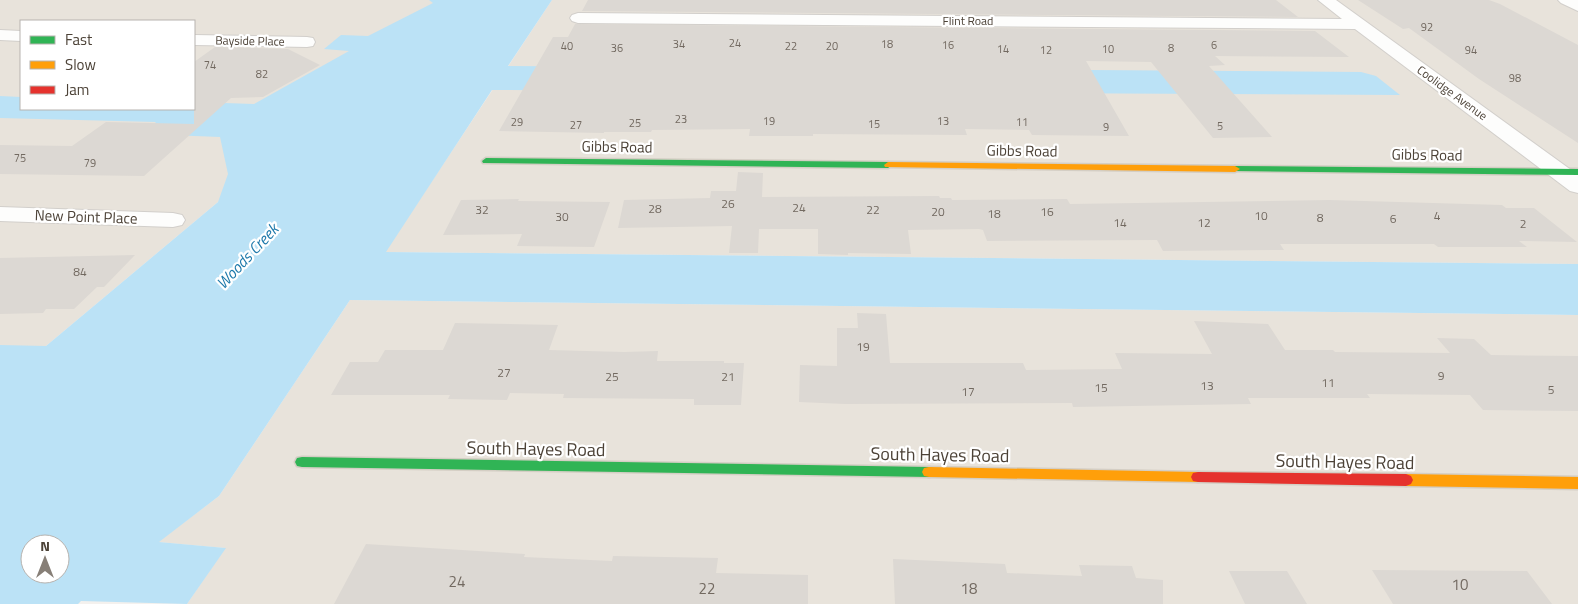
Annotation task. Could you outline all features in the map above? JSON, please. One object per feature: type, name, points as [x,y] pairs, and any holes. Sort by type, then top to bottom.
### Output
[{"type":"street","name":"Coolidge Avenue","points":[[1326,0],[1578,186]]},
{"type":"street","points":[[1566,0],[1578,6]]},
{"type":"street","name":"Flint Road","points":[[578,18],[1359,24]]},
{"type":"street","points":[[0,35],[20,36]]},
{"type":"street","name":"Bayside Place","points":[[195,40],[307,42]]},
{"type":"street","name":"Gibbs Road","points":[[486,161],[1578,172]]},
{"type":"street","name":"New Point Place","points":[[0,214],[173,220]]},
{"type":"street","name":"South Hayes Road","points":[[302,462],[1578,483]]},
{"type":"shaded area","points":[[0,0],[438,0],[218,202],[46,346],[0,392]]},
{"type":"shaded area","points":[[552,0],[1578,0],[1578,264],[385,252]]},
{"type":"shaded area","points":[[350,300],[1578,315],[1578,604],[187,604],[225,548],[158,542],[219,496]]},
{"type":"water","name":"Woods Creek","points":[[429,0],[552,0],[508,66],[1361,72],[1376,76],[1400,95],[492,90],[386,252],[1578,264],[1578,315],[350,300],[219,496],[159,542],[226,548],[187,604],[81,601],[78,604],[0,604],[0,345],[46,346],[218,202],[228,174],[220,137],[144,134],[156,122],[0,118],[0,96],[20,97],[20,110],[195,110],[195,102],[254,104],[349,51],[324,49],[341,35],[368,36],[433,3]]},
{"type":"building","points":[[588,0],[1276,0],[1298,17],[582,11]]},
{"type":"building","points":[[1358,0],[1489,0],[1578,45],[1578,143],[1479,79],[1409,28],[1403,29]]},
{"type":"building","points":[[575,24],[1315,31],[1349,57],[1215,56],[1225,65],[1209,66],[1272,137],[1213,138],[1151,62],[1086,61],[1129,136],[1032,135],[1029,130],[965,129],[967,135],[813,134],[813,136],[749,136],[750,129],[652,130],[651,132],[604,133],[499,131],[553,37],[568,37]]},
{"type":"building","points":[[215,47],[288,49],[320,65],[263,97],[231,98],[144,176],[0,174],[0,145],[72,146],[106,122],[194,124],[195,61]]},
{"type":"building","points":[[738,172],[763,173],[762,197],[939,196],[940,198],[951,198],[952,200],[1067,199],[1070,204],[1329,200],[1502,205],[1506,208],[1534,208],[1577,242],[1519,241],[1527,247],[1438,247],[1434,244],[1280,244],[1284,250],[1163,251],[1157,240],[987,241],[983,230],[979,229],[908,230],[911,254],[848,253],[848,255],[818,254],[818,229],[759,229],[758,253],[729,253],[732,226],[618,228],[624,200],[710,198],[711,191],[736,191]]},
{"type":"building","points":[[519,199],[518,201],[610,202],[594,247],[517,246],[522,234],[443,235],[461,200]]},
{"type":"building","points":[[135,255],[104,287],[97,287],[74,309],[46,309],[43,313],[0,314],[0,258]]},
{"type":"building","points":[[857,313],[886,314],[890,363],[1023,363],[1026,370],[1122,369],[1115,353],[1212,354],[1194,321],[1268,324],[1285,350],[1450,353],[1437,338],[1474,339],[1491,355],[1578,356],[1578,411],[1483,410],[1470,395],[1367,394],[1370,398],[1248,398],[1251,404],[1073,407],[1072,403],[845,404],[799,402],[800,365],[837,366],[837,328],[858,328]]},
{"type":"building","points":[[455,323],[558,325],[549,350],[658,351],[657,361],[724,361],[724,363],[744,363],[741,405],[694,405],[694,399],[563,398],[564,394],[510,393],[507,400],[448,399],[450,395],[331,395],[350,362],[378,362],[385,350],[443,350]]},
{"type":"building","points":[[366,544],[525,554],[524,557],[612,561],[613,556],[718,558],[716,573],[808,575],[808,604],[334,604]]},
{"type":"building","points":[[893,559],[1005,564],[1007,573],[1082,576],[1079,565],[1132,566],[1136,578],[1163,580],[1163,604],[895,604]]},
{"type":"building","points":[[1372,570],[1527,571],[1552,604],[1393,604]]},
{"type":"building","points":[[1229,571],[1287,571],[1307,604],[1245,604]]},
{"type":"traffic: fast","points":[[486,161],[888,165]]},
{"type":"traffic: fast","points":[[1235,169],[1578,172]]},
{"type":"traffic: fast","points":[[302,462],[929,472]]},
{"type":"traffic: slow","points":[[888,165],[1235,169]]},
{"type":"traffic: slow","points":[[929,472],[1198,477]]},
{"type":"traffic: slow","points":[[1406,480],[1578,483]]},
{"type":"traffic: jam","points":[[1198,477],[1406,480]]}]
